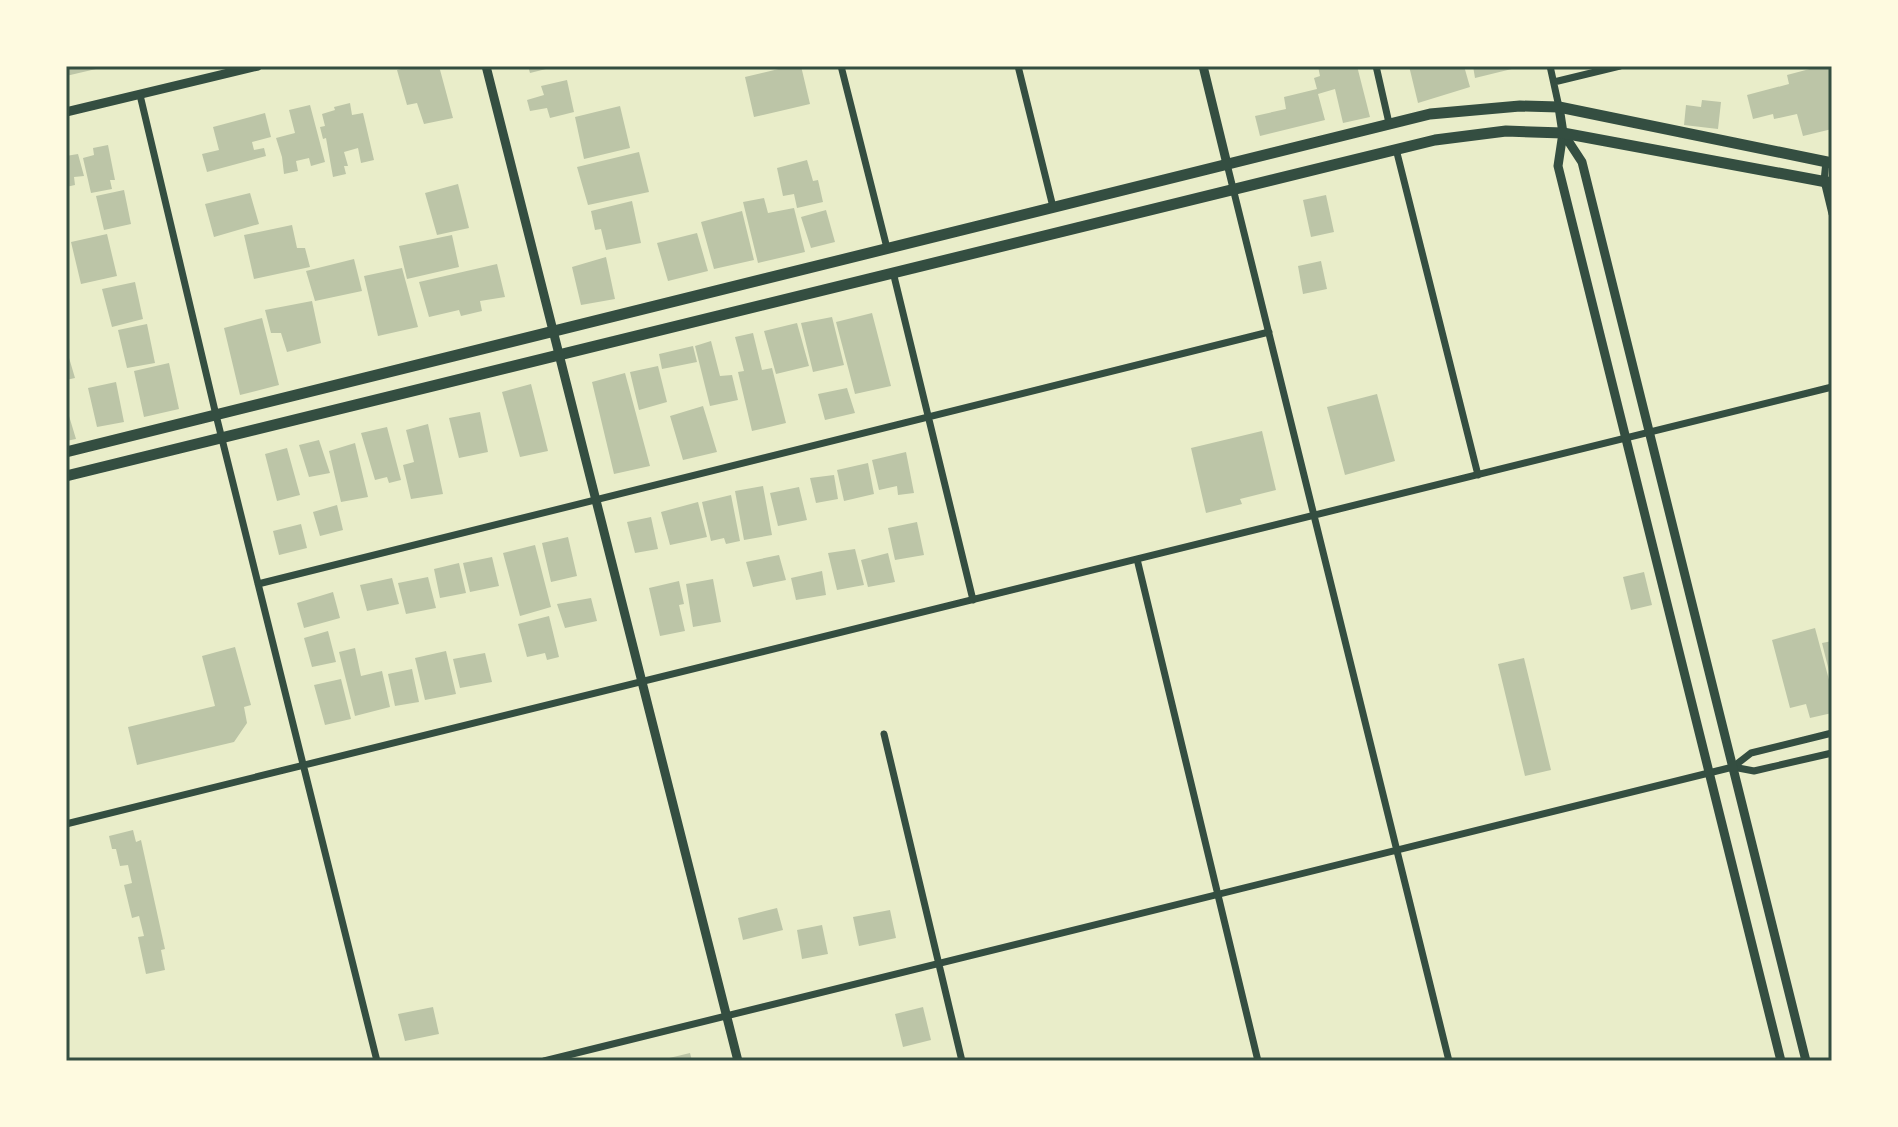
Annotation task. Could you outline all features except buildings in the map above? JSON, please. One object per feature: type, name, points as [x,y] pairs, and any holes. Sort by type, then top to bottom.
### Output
[{"type":"main road","points":[[66,452],[1430,114],[1472,109],[1559,107],[1829,162]]},
{"type":"main road","points":[[66,476],[1435,140],[1506,131],[1563,133],[1828,182]]},
{"type":"street","points":[[66,112],[258,66]]},
{"type":"street","points":[[486,66],[738,1061]]},
{"type":"street","points":[[841,66],[887,248]]},
{"type":"street","points":[[1018,66],[1053,207]]},
{"type":"street","points":[[1203,66],[1449,1061]]},
{"type":"street","points":[[1376,66],[1389,123]]},
{"type":"street","points":[[1550,66],[1563,133],[1558,166],[1781,1061]]},
{"type":"street","points":[[1554,82],[1620,66]]},
{"type":"street","points":[[140,95],[221,437],[377,1061]]},
{"type":"street","points":[[1563,133],[1582,162],[1806,1061]]},
{"type":"street","points":[[1396,149],[1478,475]]},
{"type":"street","points":[[1829,162],[1832,214]]},
{"type":"street","points":[[893,272],[973,600]]},
{"type":"street","points":[[258,584],[1269,332]]},
{"type":"street","points":[[66,824],[1832,387]]},
{"type":"street","points":[[1137,559],[1255,1060]]},
{"type":"street","points":[[544,1061],[1733,767],[1751,753],[1832,733]]},
{"type":"street","points":[[884,734],[962,1061]]},
{"type":"street","points":[[1733,767],[1754,771],[1832,753]]}]
